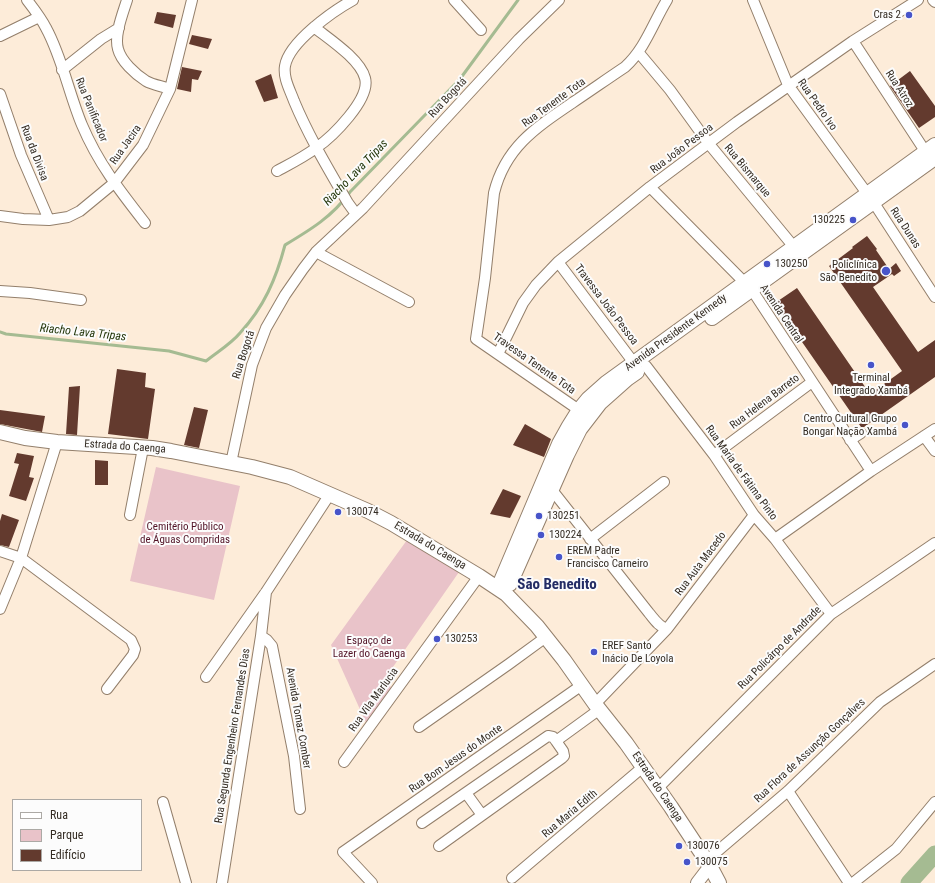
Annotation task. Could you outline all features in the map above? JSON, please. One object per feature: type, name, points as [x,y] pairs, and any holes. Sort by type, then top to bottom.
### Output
[{"type":"main road","name":"Avenida Presidente Kennedy","points":[[748,287],[794,247],[933,155]]},
{"type":"main road","name":"Avenida Presidente Kennedy","points":[[502,591],[559,444],[579,410],[588,398],[606,383],[640,364],[870,198]]},
{"type":"main road","name":"Avenida Presidente Kennedy","points":[[502,591],[514,573],[580,429],[600,403],[627,379],[640,364]]},
{"type":"main road","name":"Estrada do Caenga","points":[[0,432],[25,438],[57,442],[171,451],[290,477],[391,523],[479,576],[502,591],[546,637],[658,788],[719,883]]},
{"type":"street","name":"Rua Panificador","points":[[27,0],[46,28],[54,45],[92,148],[114,183],[145,223]]},
{"type":"street","points":[[127,0],[119,28],[118,48],[124,61],[147,81],[170,89]]},
{"type":"street","name":"Rua Jacira","points":[[0,216],[49,220],[68,217],[80,211],[114,183],[143,145],[170,89],[192,0]]},
{"type":"street","points":[[353,0],[338,8],[304,36],[287,59],[284,72],[287,84],[304,125],[339,188],[356,214]]},
{"type":"street","points":[[454,0],[481,30]]},
{"type":"street","name":"Rua Bogotá","points":[[231,463],[252,365],[266,328],[285,295],[316,252],[356,214],[519,39],[559,0]]},
{"type":"street","name":"Rua Tenente Tota","points":[[476,338],[486,278],[494,193],[497,179],[505,163],[517,146],[534,130],[625,67],[639,53],[667,0]]},
{"type":"street","name":"Rua Pedro Ivo","points":[[753,0],[788,85],[870,198]]},
{"type":"street","name":"Rua João Pessoa","points":[[498,354],[523,303],[536,285],[558,262],[650,187],[788,85],[853,41],[918,0]]},
{"type":"street","points":[[0,36],[39,17]]},
{"type":"street","points":[[277,171],[317,148],[345,122],[360,100],[365,88],[365,79],[361,70],[346,52],[314,27]]},
{"type":"street","points":[[62,70],[101,39],[119,28]]},
{"type":"street","name":"Rua Atroz","points":[[853,41],[933,155]]},
{"type":"street","name":"Rua Bismarque","points":[[639,53],[670,90],[709,144],[794,247]]},
{"type":"street","name":"Rua da Divisa","points":[[0,94],[21,155],[49,220]]},
{"type":"street","name":"Avenida Central","points":[[650,187],[748,287],[871,471]]},
{"type":"street","name":"Rua Dunas","points":[[870,198],[935,297]]},
{"type":"street","points":[[316,252],[409,302]]},
{"type":"street","name":"Travessa João Pessoa","points":[[558,262],[640,364]]},
{"type":"street","points":[[0,291],[30,293],[81,300]]},
{"type":"street","name":"Travessa Tenente Tota","points":[[476,338],[579,410]]},
{"type":"street","name":"Rua Maria de Fátima Pinto","points":[[640,364],[714,455],[754,515],[831,614]]},
{"type":"street","name":"Rua Helena Barreto","points":[[714,455],[812,382]]},
{"type":"street","points":[[774,539],[871,471],[935,429]]},
{"type":"street","points":[[850,440],[861,433]]},
{"type":"street","points":[[924,436],[935,451]]},
{"type":"street","points":[[0,609],[21,558],[57,442]]},
{"type":"street","points":[[130,515],[143,448]]},
{"type":"street","points":[[590,539],[664,482]]},
{"type":"street","points":[[552,490],[658,624],[667,629]]},
{"type":"street","name":"Rua Segunda Engenheiro Fernandes Dias","points":[[206,677],[266,592],[330,494]]},
{"type":"street","name":"Rua Auta Macedo","points":[[556,741],[598,706],[667,629],[754,515]]},
{"type":"street","name":"Rua Policárpo de Andrade","points":[[658,788],[831,614],[935,543]]},
{"type":"street","points":[[0,550],[21,558],[131,640],[135,649],[133,654],[108,689]]},
{"type":"street","name":"Rua Vila Marlucia","points":[[344,762],[479,576]]},
{"type":"street","name":"Rua Segunda Engenheiro Fernandes Dias","points":[[222,883],[261,636],[266,592]]},
{"type":"street","name":"Avenida Tomaz Comber","points":[[261,636],[272,646],[294,756],[300,809]]},
{"type":"street","points":[[419,727],[546,637]]},
{"type":"street","name":"Rua Flora de Assunção Gonçalves","points":[[708,864],[788,791],[880,702],[935,664]]},
{"type":"street","name":"Rua Bom Jesus do Monte","points":[[372,883],[343,852],[582,685]]},
{"type":"street","points":[[422,823],[548,736],[553,737],[564,753],[562,758],[440,846]]},
{"type":"street","name":"Rua Maria Edith","points":[[512,878],[643,767]]},
{"type":"street","points":[[788,791],[849,882],[896,849],[935,802]]},
{"type":"street","points":[[466,793],[482,815]]},
{"type":"street","points":[[164,802],[186,883]]},
{"type":"street","points":[[697,883],[708,864]]},
{"type":"green space","name":"Cemitério Público de Águas Compridas","points":[[156,467],[240,486],[214,600],[130,581]]},
{"type":"green space","name":"Espaço de Lazer do Caenga","points":[[407,540],[459,572],[386,677],[392,690],[367,725],[331,645]]},
{"type":"building","points":[[157,12],[176,15],[173,28],[154,23]]},
{"type":"building","points":[[192,35],[212,39],[208,49],[189,44]]},
{"type":"building","points":[[182,67],[202,71],[198,80],[192,79],[191,92],[177,89]]},
{"type":"building","points":[[910,71],[935,106],[935,117],[919,128],[890,86]]},
{"type":"building","points":[[271,74],[278,98],[264,102],[255,81]]},
{"type":"building","points":[[867,236],[889,269],[896,263],[901,271],[894,276],[892,274],[873,287],[918,352],[935,340],[935,377],[864,427],[861,427],[775,303],[797,288],[870,394],[902,371],[829,266]]},
{"type":"building","points":[[117,369],[146,373],[145,387],[155,389],[148,439],[108,434]]},
{"type":"building","points":[[80,386],[77,435],[66,434],[69,387]]},
{"type":"building","points":[[194,407],[208,410],[199,448],[184,445]]},
{"type":"building","points":[[0,410],[45,416],[42,432],[0,424]]},
{"type":"building","points":[[525,424],[551,439],[544,457],[513,445]]},
{"type":"building","points":[[17,453],[34,456],[29,477],[34,478],[26,501],[9,496],[19,464],[14,463]]},
{"type":"building","points":[[95,460],[108,461],[108,485],[95,485]]},
{"type":"building","points":[[503,489],[521,496],[510,518],[490,514]]},
{"type":"building","points":[[2,514],[19,520],[9,547],[0,545],[0,521]]},
{"type":"waterway","name":"Riacho Lava Tripas","points":[[0,332],[6,334],[169,351],[206,361],[236,337],[256,313],[273,281],[285,245],[312,228],[336,209],[350,192],[460,79],[518,0]]},
{"type":"waterway","points":[[909,883],[935,854]]},
{"type":"place","name":"Cras 2","points":[[909,15]]},
{"type":"place","name":"130225","points":[[853,220]]},
{"type":"place","name":"130250","points":[[767,264]]},
{"type":"place","name":"Policlínica São Benedito","points":[[886,271]]},
{"type":"place","name":"Terminal Integrado Xambá","points":[[871,365]]},
{"type":"place","name":"Centro Cultural Grupo Bongar Nação Xambá","points":[[905,425]]},
{"type":"place","name":"130074","points":[[338,512]]},
{"type":"place","name":"130251","points":[[539,516]]},
{"type":"place","name":"130224","points":[[541,535]]},
{"type":"place","name":"EREM Padre Francisco Carneiro","points":[[559,557]]},
{"type":"place","name":"130253","points":[[437,639]]},
{"type":"place","name":"EREF Santo Inácio De Loyola","points":[[594,652]]},
{"type":"place","name":"130076","points":[[679,846]]},
{"type":"place","name":"130075","points":[[687,862]]},
{"type":"district","name":"São Benedito","points":[[557,585]]}]
